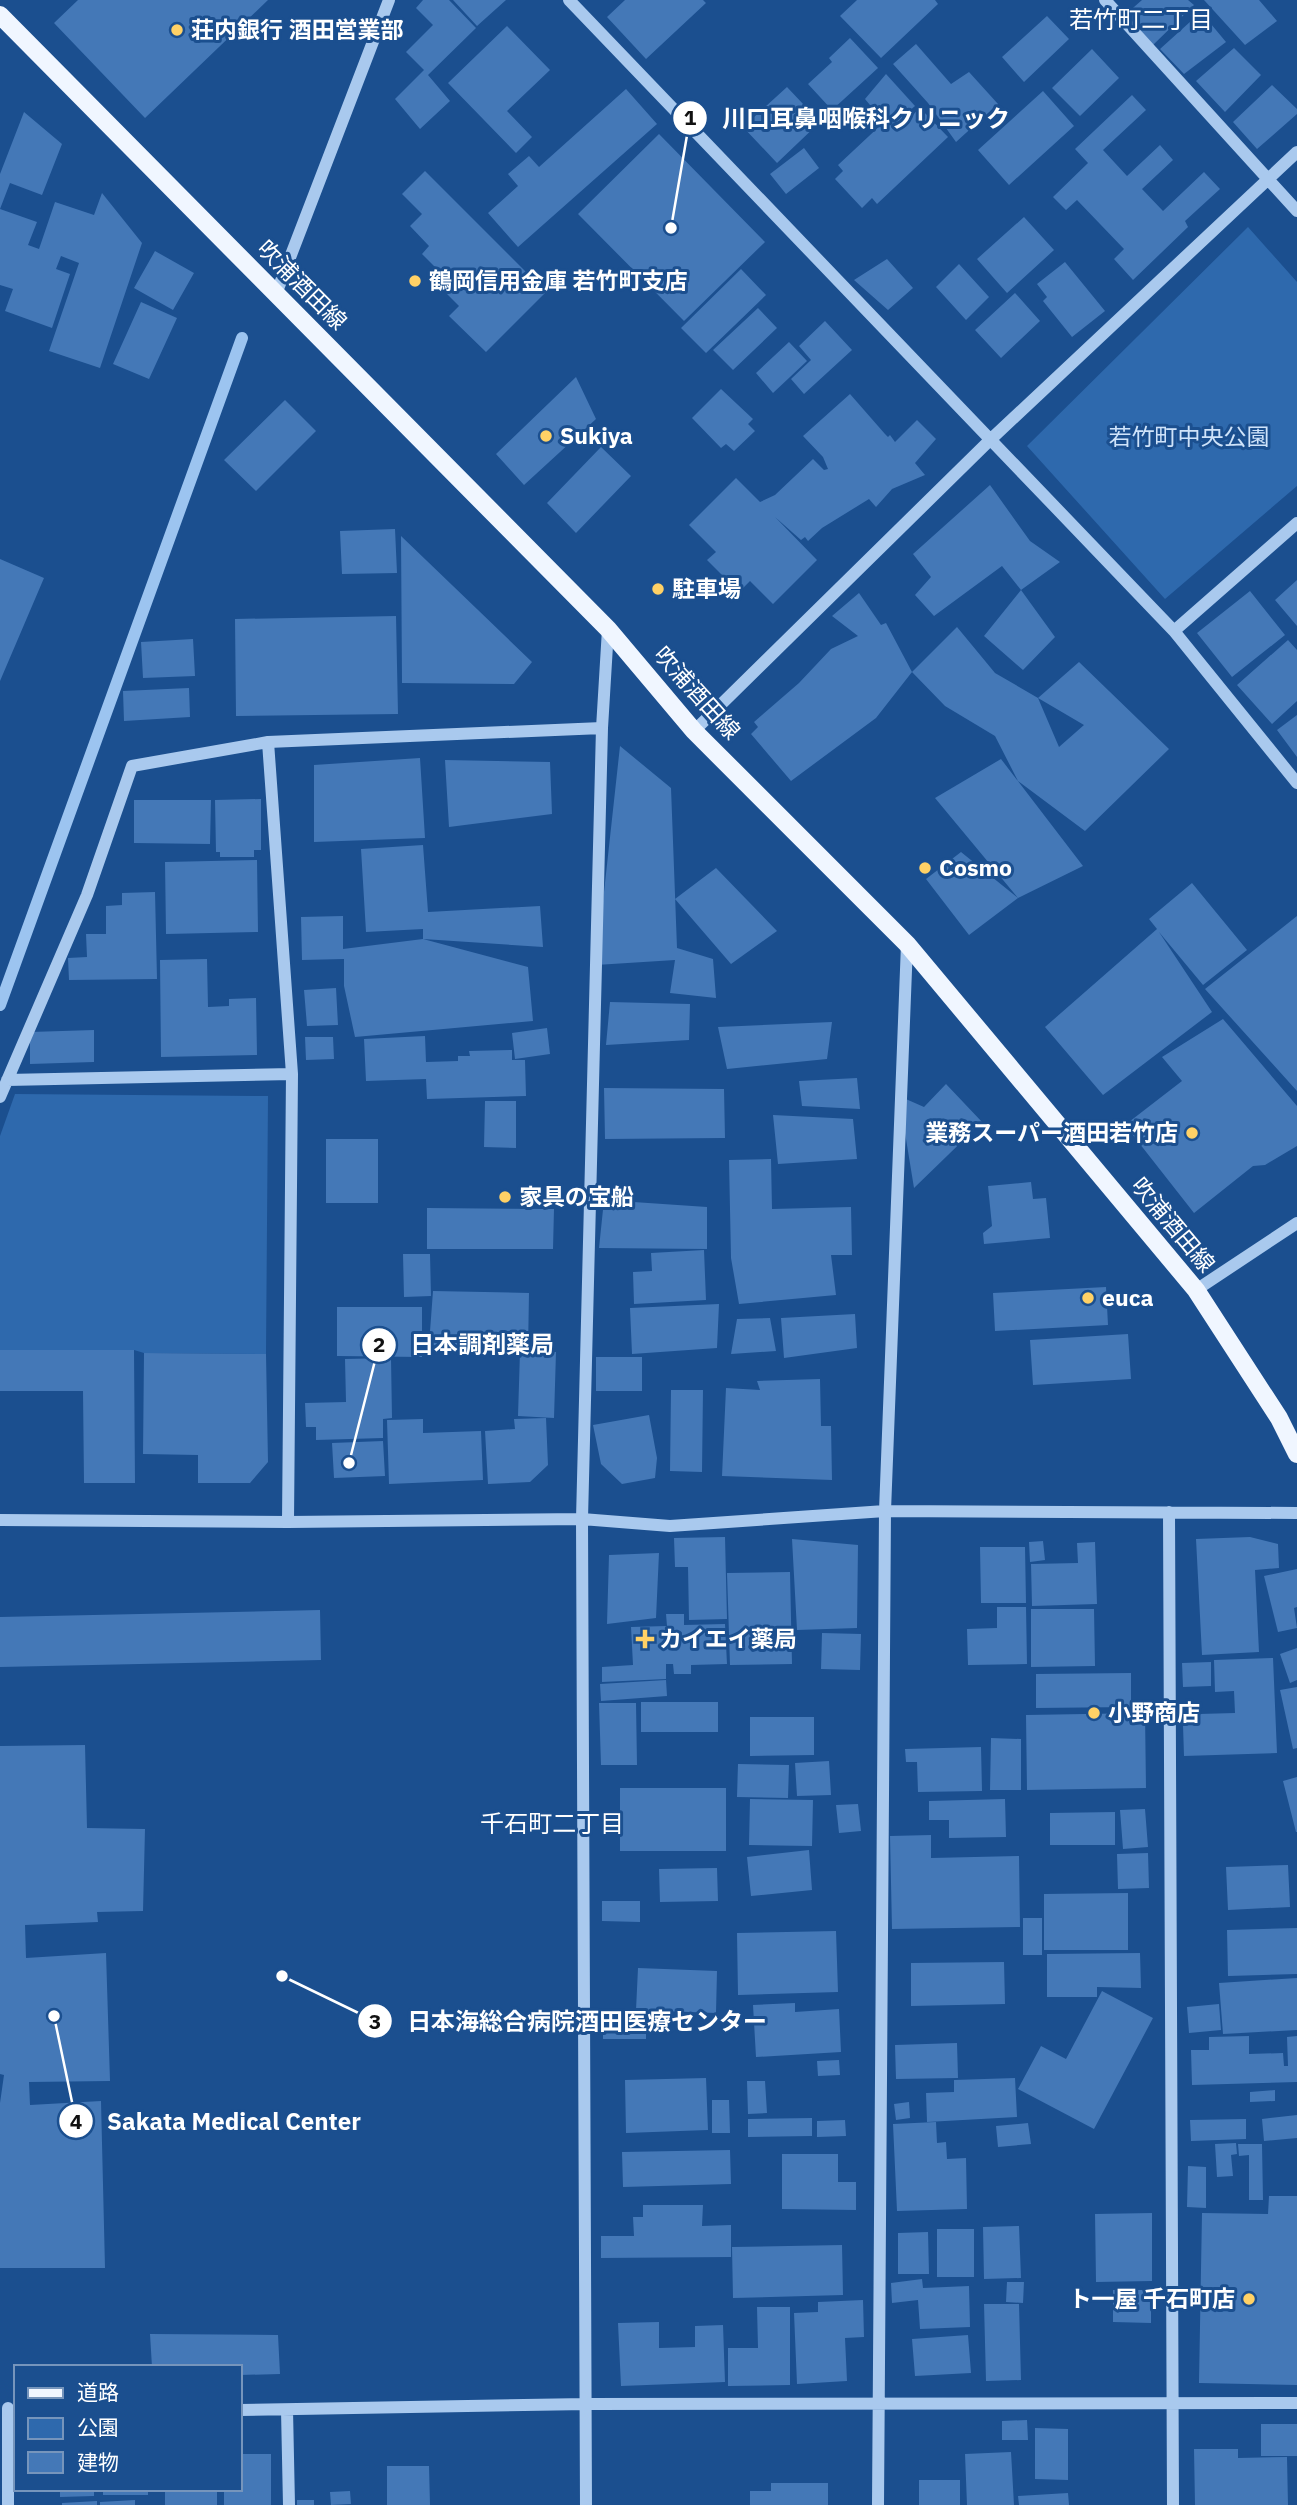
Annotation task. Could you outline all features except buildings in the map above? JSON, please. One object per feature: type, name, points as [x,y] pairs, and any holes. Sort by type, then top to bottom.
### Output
[{"type":"main road","name":"吹浦酒田線","points":[[0,15],[608,629],[694,731],[907,944],[1196,1290],[1279,1418],[1297,1454]]},
{"type":"street","points":[[276,294],[389,0]]},
{"type":"street","points":[[569,0],[1174,631],[1297,783]]},
{"type":"street","points":[[1105,0],[1297,211]]},
{"type":"street","points":[[694,731],[989,441],[1297,152]]},
{"type":"street","points":[[1174,631],[1297,523]]},
{"type":"street","points":[[586,2505],[582,1519],[602,728],[608,629]]},
{"type":"street","points":[[0,1097],[87,895],[132,766],[268,742],[602,728]]},
{"type":"street","points":[[268,742],[292,1074],[289,1521]]},
{"type":"street","points":[[878,2505],[885,1511],[907,944]]},
{"type":"street","points":[[7,1080],[292,1074]]},
{"type":"street","points":[[1196,1290],[1297,1223]]},
{"type":"street","points":[[0,1520],[582,1519],[670,1526],[885,1511],[1297,1513]]},
{"type":"street","points":[[1169,1512],[1173,2505]]},
{"type":"street","points":[[242,2410],[587,2404],[1297,2403]]},
{"type":"street","points":[[8,2408],[8,2505]]},
{"type":"street","points":[[287,2410],[289,2505]]},
{"type":"green space","name":"若竹町中央公園","points":[[1248,227],[1297,282],[1297,486],[1165,599],[1027,446]]},
{"type":"green space","points":[[15,1094],[268,1096],[266,1354],[0,1350],[0,1136]]},
{"type":"waterway","points":[[0,1005],[242,338]]},
{"type":"place","name":"荘内銀行 酒田営業部","points":[[177,30]]},
{"type":"place","name":"川口耳鼻咽喉科クリニック","points":[[671,228]]},
{"type":"place","name":"鶴岡信用金庫 若竹町支店","points":[[415,281]]},
{"type":"place","name":"Sukiya","points":[[546,436]]},
{"type":"place","name":"駐車場","points":[[658,589]]},
{"type":"place","name":"Cosmo","points":[[925,868]]},
{"type":"place","name":"業務スーパー酒田若竹店","points":[[1192,1133]]},
{"type":"place","name":"家具の宝船","points":[[505,1197]]},
{"type":"place","name":"euca","points":[[1088,1298]]},
{"type":"place","name":"日本調剤薬局","points":[[349,1463]]},
{"type":"place","name":"カイエイ薬局","points":[[645,1639]]},
{"type":"place","name":"小野商店","points":[[1094,1713]]},
{"type":"place","name":"日本海総合病院酒田医療センター","points":[[282,1976]]},
{"type":"place","name":"Sakata Medical Center","points":[[54,2016]]},
{"type":"place","name":"ト一屋 千石町店","points":[[1249,2299]]},
{"type":"district","name":"若竹町二丁目","points":[[1141,20]]},
{"type":"district","name":"千石町二丁目","points":[[552,1824]]}]
